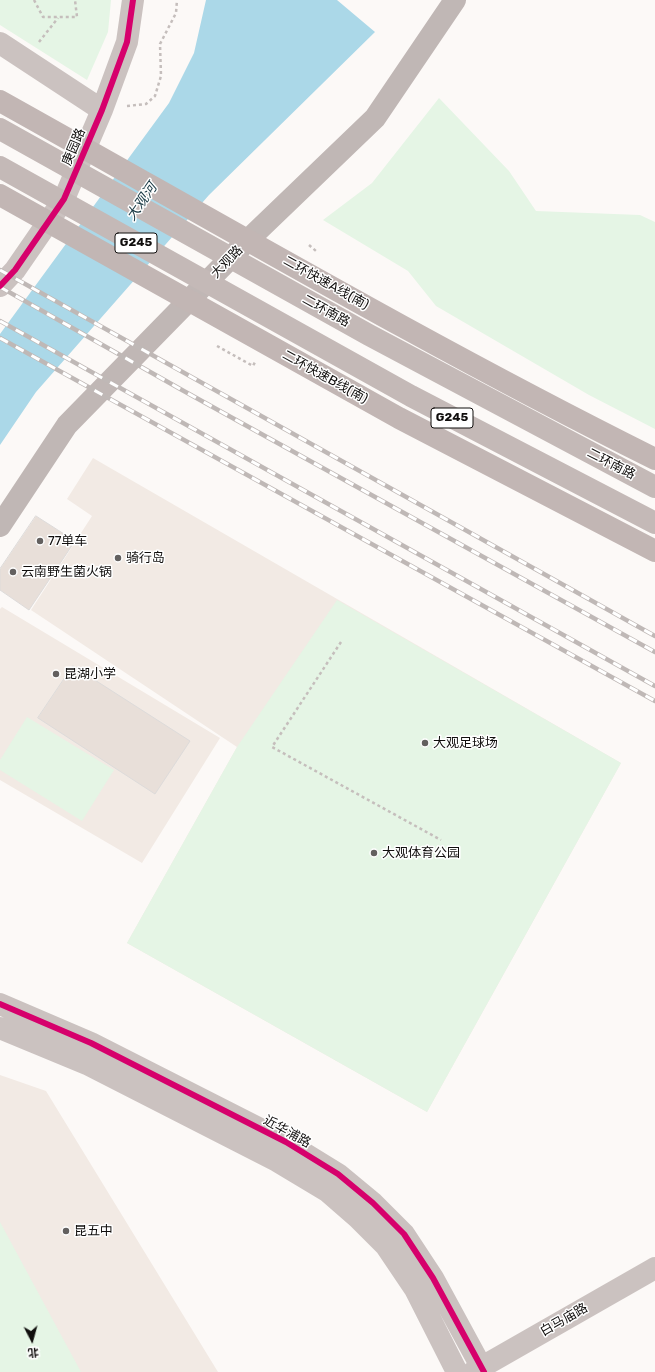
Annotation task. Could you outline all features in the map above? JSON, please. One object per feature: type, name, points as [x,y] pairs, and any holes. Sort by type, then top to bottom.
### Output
[{"type":"highway","name":"二环快速A线(南)","points":[[0,101],[400,324],[655,459]]},
{"type":"highway","name":"二环快速B线(南)","points":[[0,195],[393,414],[655,551]]},
{"type":"main road","name":"大观路","points":[[0,526],[67,425],[248,240],[375,118],[454,0]]},
{"type":"main road","name":"二环南路","points":[[0,129],[265,278],[448,378],[655,487]]},
{"type":"main road","name":"G245","points":[[0,167],[251,308],[467,426],[655,523]]},
{"type":"street","name":"庚园路","points":[[0,286],[15,270],[64,199],[102,110],[127,42],[133,0]]},
{"type":"street","points":[[0,42],[102,110]]},
{"type":"street","name":"近华浦路","points":[[0,1004],[98,1046],[286,1142],[338,1174],[373,1203],[404,1234],[433,1278],[480,1370]]},
{"type":"street","points":[[0,1028],[87,1064],[277,1161],[327,1191],[358,1218],[386,1246],[415,1289],[457,1372]]},
{"type":"street","name":"白马庙路","points":[[480,1370],[655,1268]]},
{"type":"path","points":[[34,0],[43,17],[77,17],[75,0]]},
{"type":"path","points":[[102,110],[146,104],[155,96],[161,76],[160,44],[176,13],[177,0]]},
{"type":"path","points":[[25,60],[58,17]]},
{"type":"path","points":[[217,346],[253,366]]},
{"type":"path","points":[[341,642],[272,747],[441,840]]},
{"type":"shaded area","name":"大观体育公园","points":[[93,458],[621,763],[427,1112],[127,943],[237,747],[31,610],[92,516],[67,499]]},
{"type":"shaded area","name":"昆湖小学","points":[[2,607],[220,738],[142,863],[0,780],[0,609]]},
{"type":"shaded area","name":"昆五中","points":[[0,1075],[46,1091],[218,1372],[0,1372]]},
{"type":"green space","points":[[0,0],[111,0],[108,32],[87,80],[0,25]]},
{"type":"green space","points":[[439,98],[509,171],[536,211],[640,215],[655,222],[655,429],[589,395],[436,306],[408,271],[323,220],[372,183]]},
{"type":"green space","name":"大观体育公园","points":[[337,600],[621,763],[427,1112],[127,943],[237,747]]},
{"type":"green space","points":[[27,717],[114,770],[82,821],[0,770],[0,760]]},
{"type":"green space","points":[[0,1222],[81,1372],[0,1372]]},
{"type":"water","name":"大观河","points":[[206,0],[337,0],[375,32],[209,195],[36,392],[0,445],[0,334],[169,103],[194,53]]},
{"type":"building","points":[[36,516],[75,541],[29,610],[0,590],[0,569]]},
{"type":"building","points":[[73,666],[190,741],[155,794],[38,718]]},
{"type":"railway","points":[[0,270],[655,636]]},
{"type":"railway","points":[[0,287],[182,390],[655,652]]},
{"type":"railway","points":[[0,321],[655,686]]},
{"type":"railway","points":[[0,338],[655,701]]},
{"type":"cycle path","points":[[0,286],[15,270],[64,199],[102,110],[127,42],[133,0]]},
{"type":"cycle path","points":[[0,1004],[91,1043],[286,1142],[338,1174],[373,1203],[404,1234],[433,1278],[484,1372]]},
{"type":"place","name":"77单车","points":[[40,541]]},
{"type":"place","name":"骑行岛","points":[[118,558]]},
{"type":"place","name":"云南野生菌火锅","points":[[13,572]]},
{"type":"place","name":"昆湖小学","points":[[56,674]]},
{"type":"place","name":"大观足球场","points":[[425,743]]},
{"type":"place","name":"大观体育公园","points":[[374,853]]},
{"type":"place","name":"昆五中","points":[[66,1231]]}]
